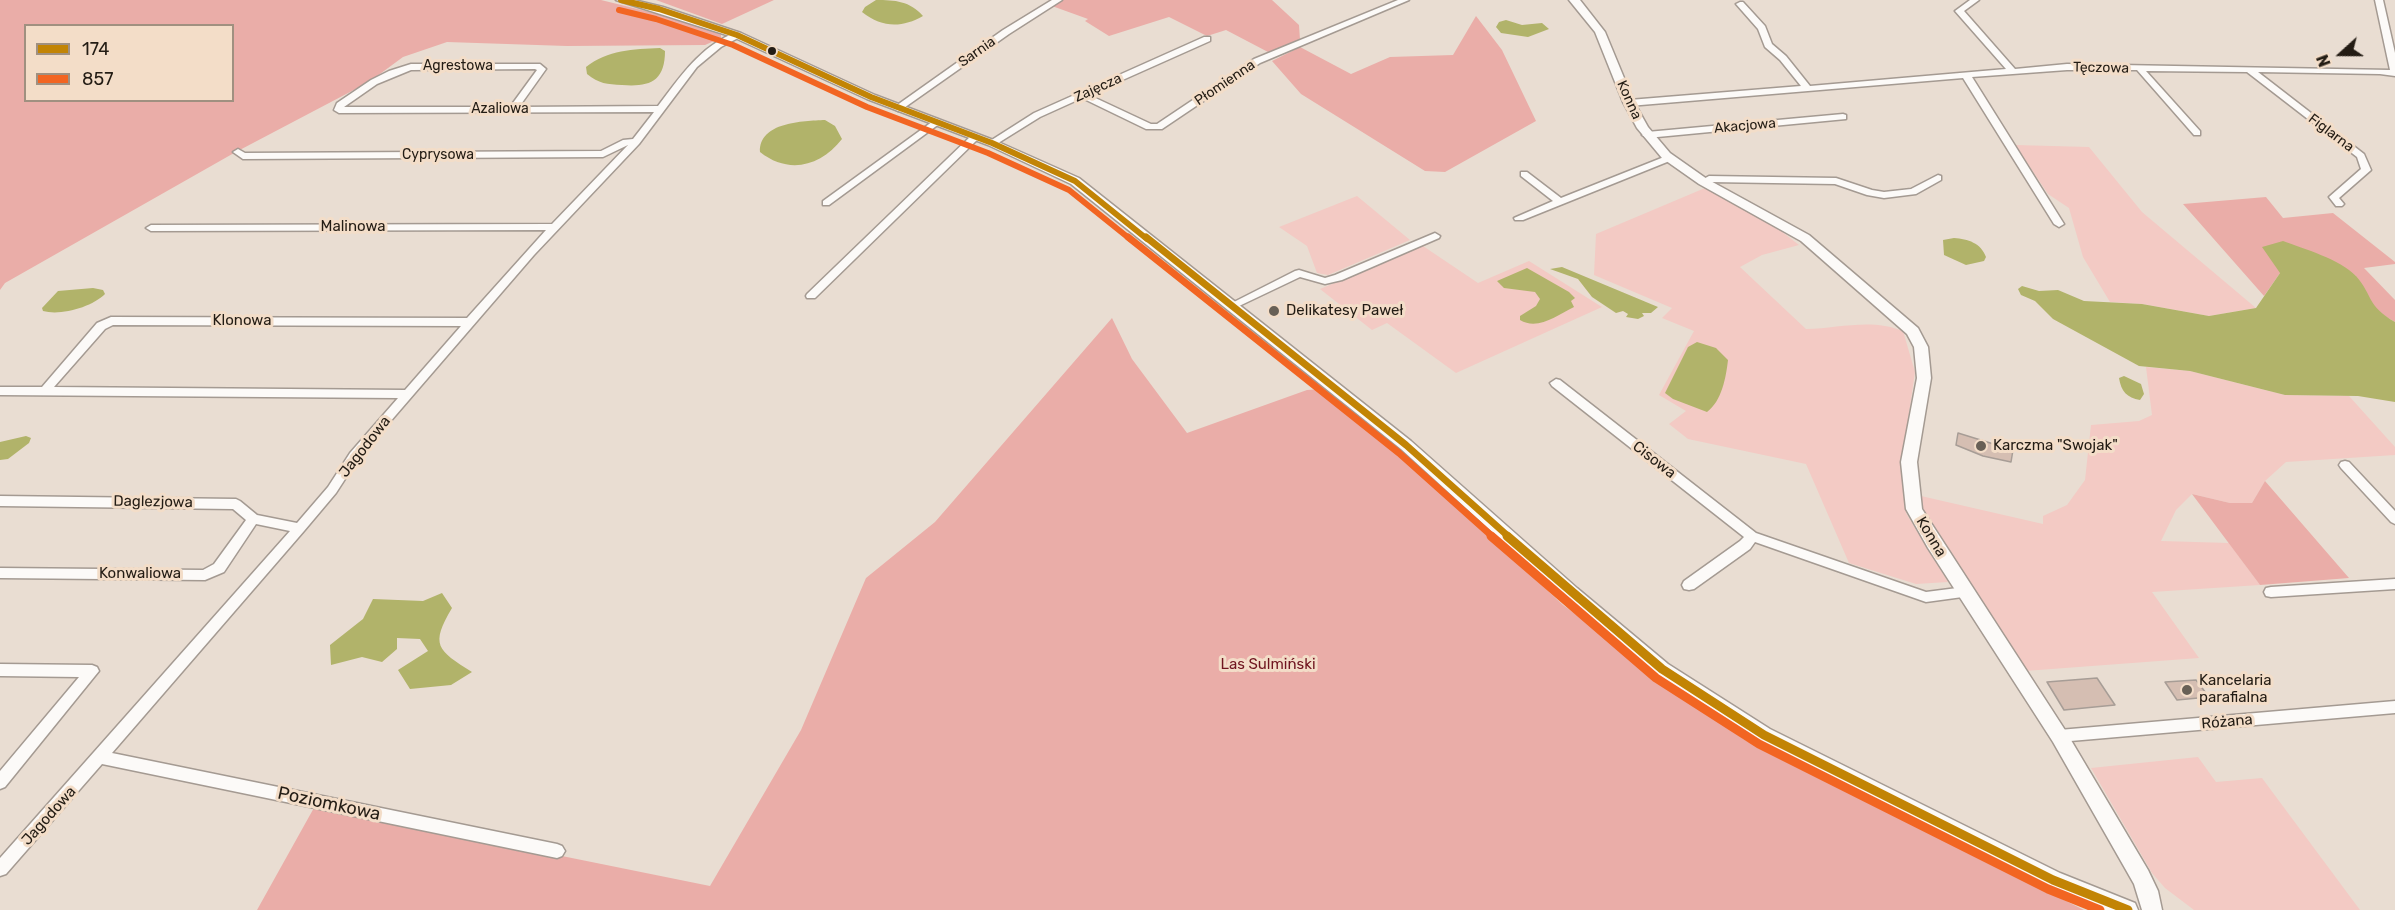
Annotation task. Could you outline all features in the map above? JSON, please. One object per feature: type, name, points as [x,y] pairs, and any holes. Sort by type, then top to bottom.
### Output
[{"type":"street","points":[[621,0],[659,9],[738,34],[897,108],[992,143],[1075,181],[1406,445],[1621,636],[1689,687],[1747,726],[1919,815],[2053,880],[2128,910]]},
{"type":"street","name":"Sarnia","points":[[897,108],[1006,32],[1058,0]]},
{"type":"street","name":"Płomienna","points":[[1082,95],[1149,127],[1159,126],[1257,61],[1405,0]]},
{"type":"street","name":"Konna","points":[[1575,0],[1600,32],[1629,103],[1647,135],[1669,158],[1705,181],[1787,225],[1805,238],[1900,318],[1917,339],[1923,357],[1924,378],[1909,462],[1911,494],[1919,519],[2059,736],[2141,877],[2148,891],[2151,910]]},
{"type":"street","points":[[1975,0],[1959,11],[2012,71]]},
{"type":"street","points":[[2379,0],[2395,73]]},
{"type":"street","points":[[1740,4],[1762,28],[1768,45],[1784,58],[1808,88]]},
{"type":"street","name":"Jagodowa","points":[[0,869],[101,757],[300,528],[332,490],[354,456],[408,394],[555,227],[636,142],[694,65],[718,45],[738,34]]},
{"type":"street","name":"Zajęcza","points":[[992,143],[1038,115],[1207,39]]},
{"type":"street","name":"Agrestowa","points":[[339,110],[340,105],[364,87],[399,69],[537,66],[542,69],[514,108]]},
{"type":"street","name":"Tęczowa","points":[[1629,103],[2067,67],[2380,70],[2395,73]]},
{"type":"street","points":[[2140,69],[2197,133]]},
{"type":"street","name":"Figlarna","points":[[2250,70],[2361,156],[2366,170],[2334,197],[2339,204]]},
{"type":"street","points":[[1965,74],[2059,224]]},
{"type":"street","name":"Azaliowa","points":[[339,110],[514,108],[660,110]]},
{"type":"street","name":"Akacjowa","points":[[1647,135],[1843,117]]},
{"type":"street","points":[[826,203],[936,122]]},
{"type":"street","points":[[810,296],[975,137]]},
{"type":"street","name":"Cyprysowa","points":[[238,152],[243,156],[603,154],[626,142],[636,142]]},
{"type":"street","points":[[1519,218],[1669,158]]},
{"type":"street","points":[[1524,174],[1560,202]]},
{"type":"street","points":[[1705,181],[1709,179],[1836,181],[1869,193],[1884,195],[1912,192],[1938,178]]},
{"type":"street","name":"Malinowa","points":[[151,228],[555,227]]},
{"type":"street","points":[[1233,305],[1299,273],[1325,281],[1338,278],[1435,236]]},
{"type":"street","name":"Klonowa","points":[[44,392],[101,326],[111,321],[471,322]]},
{"type":"street","name":"Cisowa","points":[[1556,383],[1752,536],[1926,597],[1965,592]]},
{"type":"street","points":[[0,391],[408,394]]},
{"type":"street","points":[[2345,465],[2395,519]]},
{"type":"street","name":"Daglezjowa","points":[[1,502],[236,504],[254,519],[300,528]]},
{"type":"street","name":"Konwaliowa","points":[[0,573],[205,574],[219,568],[254,519]]},
{"type":"street","points":[[1689,585],[1745,545],[1752,536]]},
{"type":"street","points":[[2271,592],[2395,584]]},
{"type":"street","points":[[0,670],[92,671],[0,782]]},
{"type":"street","name":"Różana","points":[[2059,736],[2395,707]]},
{"type":"street","name":"Poziomkowa","points":[[101,757],[557,851]]},
{"type":"shaded area","points":[[876,0],[902,2],[913,7],[923,16],[907,23],[892,25],[877,21],[862,12],[865,7]]},
{"type":"shaded area","points":[[1506,20],[1522,25],[1542,23],[1549,29],[1528,37],[1501,33],[1496,27],[1499,22]]},
{"type":"shaded area","points":[[660,48],[665,51],[662,70],[659,76],[647,83],[640,85],[607,84],[587,74],[586,67],[603,57],[631,50]]},
{"type":"shaded area","points":[[825,120],[835,126],[842,139],[824,156],[814,161],[793,165],[771,159],[760,152],[762,142],[774,129],[805,121]]},
{"type":"shaded area","points":[[2015,145],[2089,147],[2142,212],[2256,308],[2209,316],[2142,304],[2110,302],[2083,257],[2069,208],[2048,194]]},
{"type":"shaded area","points":[[1705,188],[1772,224],[1799,245],[1762,255],[1740,267],[1806,329],[1867,324],[1903,331],[1915,372],[1903,455],[1906,513],[1948,582],[1916,584],[1849,563],[1806,464],[1688,439],[1669,424],[1686,411],[1659,395],[1694,331],[1662,318],[1672,308],[1594,275],[1596,234]]},
{"type":"shaded area","points":[[1357,196],[1410,240],[1328,275],[1317,273],[1307,246],[1279,227]]},
{"type":"shaded area","points":[[1964,239],[1981,248],[1986,257],[1984,261],[1966,265],[1944,255],[1943,240]]},
{"type":"shaded area","points":[[2283,241],[2341,264],[2362,283],[2379,311],[2395,322],[2395,402],[2358,396],[2285,395],[2190,371],[2139,366],[2053,319],[2035,301],[2021,295],[2018,289],[2022,286],[2039,291],[2058,290],[2084,301],[2142,304],[2209,316],[2256,308],[2280,273],[2262,247]]},
{"type":"shaded area","points":[[1423,246],[1478,283],[1529,261],[1602,307],[1456,373],[1387,323],[1372,330],[1320,289]]},
{"type":"shaded area","points":[[1562,267],[1658,307],[1651,313],[1642,313],[1644,316],[1638,319],[1626,317],[1628,314],[1623,311],[1616,313],[1592,297],[1578,279],[1550,269]]},
{"type":"shaded area","points":[[1527,268],[1569,292],[1575,298],[1571,301],[1574,307],[1541,323],[1527,323],[1520,320],[1520,316],[1536,306],[1540,299],[1535,292],[1504,288],[1497,281]]},
{"type":"shaded area","points":[[93,288],[103,290],[105,294],[92,303],[76,309],[58,312],[43,311],[42,308],[58,291]]},
{"type":"shaded area","points":[[1697,342],[1716,348],[1728,360],[1720,395],[1707,412],[1673,399],[1665,393],[1688,347]]},
{"type":"shaded area","points":[[2146,367],[2190,371],[2285,395],[2349,396],[2395,447],[2395,455],[2286,462],[2265,481],[2252,503],[2230,503],[2192,494],[2176,510],[2161,541],[2229,543],[2260,585],[2152,592],[2199,658],[2025,671],[1924,514],[1921,496],[2043,524],[2043,516],[2067,505],[2085,480],[2091,425],[2139,421],[2152,415]]},
{"type":"shaded area","points":[[2124,376],[2141,384],[2144,394],[2140,400],[2128,396],[2121,387],[2119,378]]},
{"type":"shaded area","points":[[26,436],[31,438],[29,443],[8,459],[0,460],[0,442]]},
{"type":"shaded area","points":[[442,593],[452,608],[441,631],[439,639],[441,646],[451,658],[472,672],[451,685],[410,689],[398,670],[428,651],[420,639],[397,638],[397,649],[382,662],[362,657],[331,665],[330,645],[363,619],[373,599],[423,601]]},
{"type":"shaded area","points":[[2198,757],[2216,782],[2262,778],[2360,910],[2194,910],[2165,888],[2152,873],[2091,768]]},
{"type":"green space","points":[[0,0],[601,0],[682,20],[721,35],[721,38],[705,45],[567,46],[447,42],[403,57],[369,82],[234,153],[5,283],[0,290]]},
{"type":"green space","points":[[656,0],[774,0],[722,24]]},
{"type":"green space","points":[[1061,0],[1272,0],[1299,25],[1300,40],[1268,52],[1226,30],[1207,36],[1169,17],[1109,36],[1085,21],[1088,19],[1052,6]]},
{"type":"green space","points":[[1476,16],[1502,50],[1536,121],[1445,172],[1425,171],[1301,94],[1272,61],[1300,47],[1351,74],[1390,57],[1453,55]]},
{"type":"green space","points":[[2266,197],[2283,218],[2333,213],[2395,262],[2395,264],[2364,268],[2395,300],[2395,322],[2376,311],[2355,275],[2280,273],[2264,296],[2183,204]]},
{"type":"green space","name":"Las Sulmiński","points":[[1112,318],[1132,359],[1187,433],[1307,390],[1322,389],[1428,479],[1563,605],[1743,739],[2084,910],[257,910],[315,806],[710,886],[801,730],[866,578],[935,522]]},
{"type":"green space","points":[[2265,481],[2349,578],[2260,585],[2192,494],[2230,503],[2252,503]]},
{"type":"building","name":"Karczma \"Swojak\"","points":[[1958,433],[2013,450],[2011,462],[1983,456],[1956,445]]},
{"type":"building","points":[[2097,678],[2115,705],[2064,710],[2047,682]]},
{"type":"building","name":"Kancelaria parafialna","points":[[2196,680],[2209,697],[2177,700],[2165,682]]},
{"type":"transit line","name":"174","points":[[621,0],[659,9],[737,35],[871,97],[992,143],[1075,181],[1406,445],[1571,593],[1662,669],[1764,735],[2053,880],[2128,910]]},
{"type":"transit line","name":"857","points":[[619,10],[656,19],[733,45],[867,107],[988,153],[1069,190],[1399,453],[1564,601],[1656,678],[1759,744],[2048,889],[2100,910]]},
{"type":"place","name":"Delikatesy Paweł","points":[[1274,311]]},
{"type":"place","name":"Karczma \"Swojak\"","points":[[1981,446]]},
{"type":"place","name":"Kancelaria parafialna","points":[[2187,690]]}]
